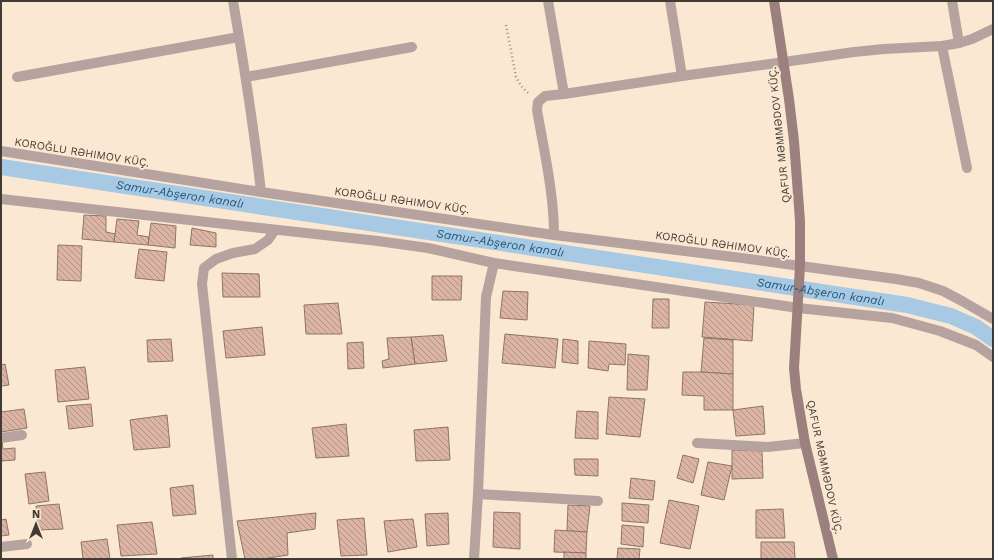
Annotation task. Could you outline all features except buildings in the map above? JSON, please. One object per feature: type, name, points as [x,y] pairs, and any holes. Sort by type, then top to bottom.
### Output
[{"type":"street","points":[[233,1],[256,140],[261,192]]},
{"type":"street","points":[[548,1],[564,94]]},
{"type":"street","points":[[670,1],[682,76]]},
{"type":"street","name":"QAFUR MƏMMƏDOV KÜÇ.","points":[[774,1],[789,99],[800,221],[800,266],[794,368],[805,443],[833,559]]},
{"type":"street","points":[[952,1],[959,43]]},
{"type":"street","points":[[554,235],[554,217],[551,193],[537,110],[538,102],[545,96],[854,52],[942,46],[972,39],[993,29]]},
{"type":"street","points":[[17,77],[239,37]]},
{"type":"street","points":[[942,46],[967,168]]},
{"type":"street","points":[[246,77],[412,47]]},
{"type":"street","name":"KOROĞLU RƏHIMOV KÜÇ.","points":[[1,151],[261,192],[554,235],[896,278],[919,283],[943,291],[962,300],[992,318]]},
{"type":"street","points":[[1,199],[378,241],[428,248],[494,262],[798,308],[892,318],[940,331],[976,346],[993,357]]},
{"type":"street","points":[[232,559],[202,284],[204,268],[216,259],[254,248],[268,240],[275,230]]},
{"type":"street","points":[[474,559],[486,297],[494,262]]},
{"type":"street","points":[[1,438],[22,435]]},
{"type":"street","points":[[697,443],[768,447],[805,443]]},
{"type":"street","points":[[478,494],[598,501]]},
{"type":"street","points":[[1,547],[27,544]]},
{"type":"path","points":[[506,25],[516,77],[520,86],[538,102]]},
{"type":"waterway","name":"Samur-Abşeron kanalı","points":[[1,167],[907,305],[951,316],[976,327],[993,339]]}]
